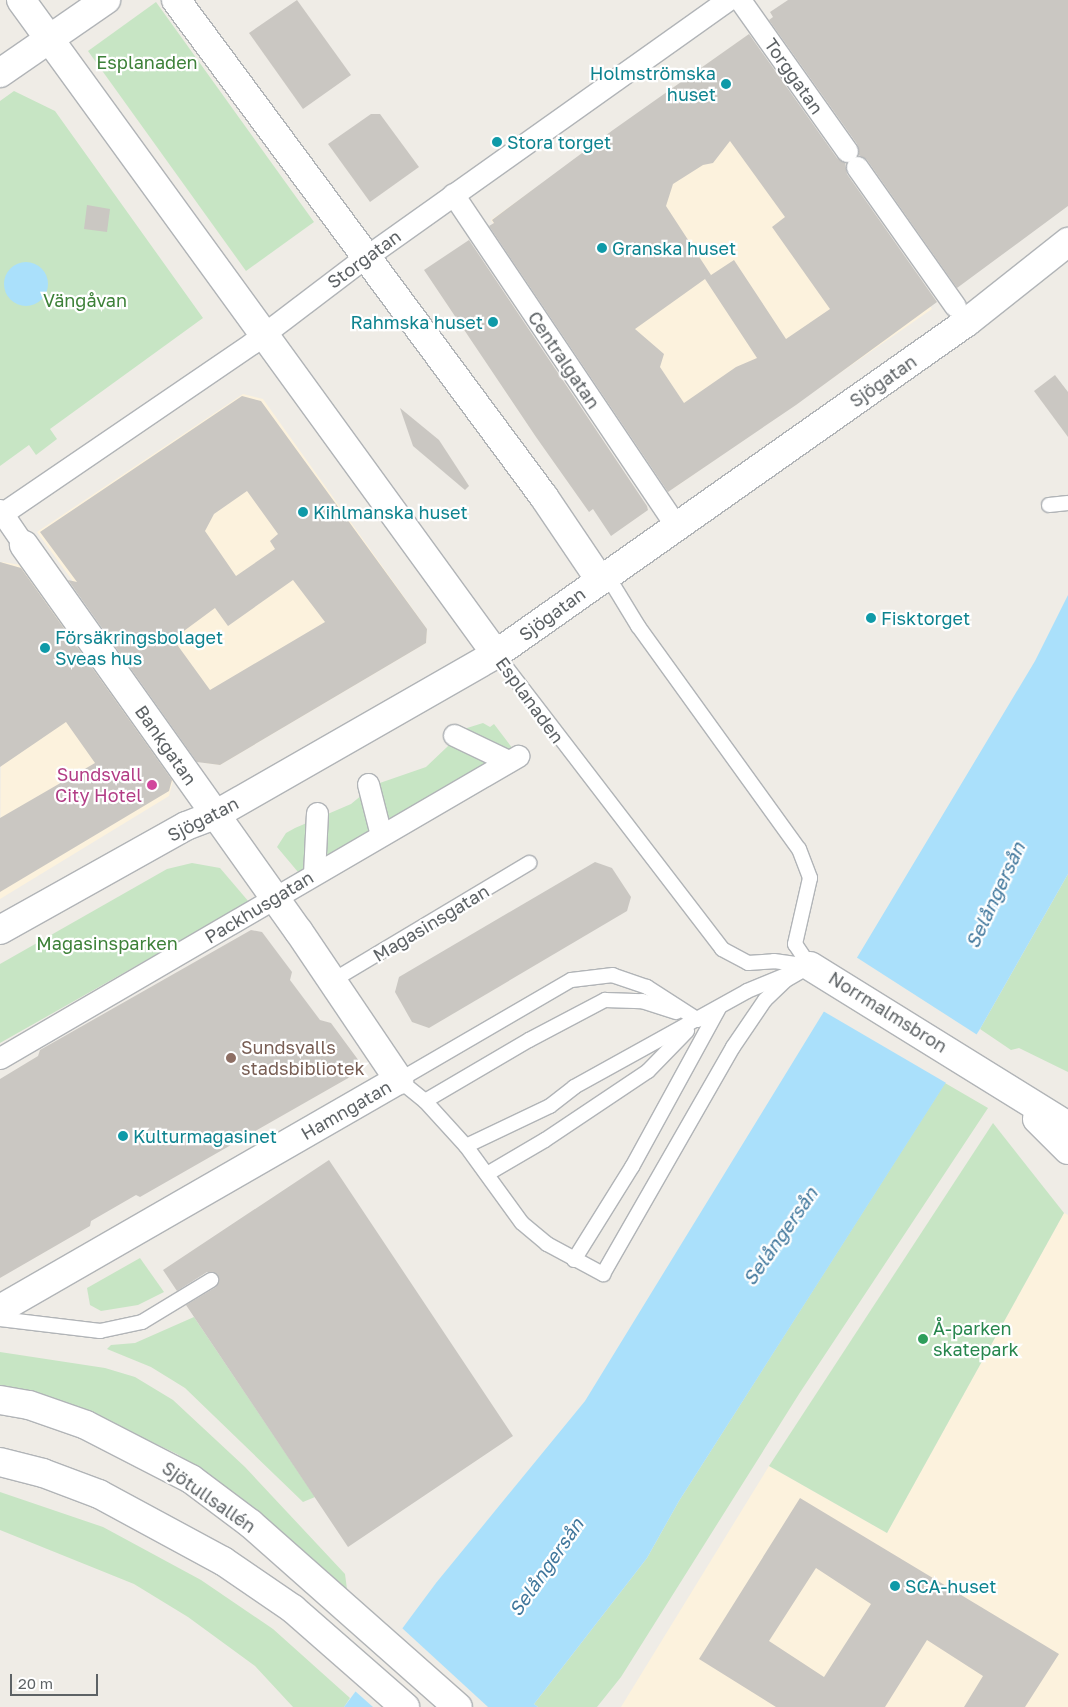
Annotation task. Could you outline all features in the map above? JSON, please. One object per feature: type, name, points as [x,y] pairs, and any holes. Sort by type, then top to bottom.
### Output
[{"type":"street","name":"Esplanaden","points":[[21,0],[496,654]]},
{"type":"street","points":[[0,73],[106,0]]},
{"type":"street","points":[[176,0],[604,577]]},
{"type":"street","name":"Storgatan","points":[[1,513],[264,334],[367,256],[727,0]]},
{"type":"street","name":"Torggatan","points":[[740,0],[956,306]]},
{"type":"street","name":"Centralgatan","points":[[453,194],[676,526]]},
{"type":"street","name":"Sjögatan","points":[[0,930],[186,826],[215,815],[496,654],[967,322],[1068,242]]},
{"type":"street","name":"Bankgatan","points":[[1,513],[274,897],[399,1080]]},
{"type":"street","name":"Packhusgatan","points":[[6,1053],[513,759],[454,735]]},
{"type":"street","points":[[368,784],[381,835]]},
{"type":"street","points":[[314,874],[317,813]]},
{"type":"street","name":"Norrmalmsbron","points":[[810,966],[840,982],[1003,1084]]},
{"type":"street","name":"Hamngatan","points":[[0,1309],[399,1080]]},
{"type":"street","points":[[1003,1084],[1068,1126]]},
{"type":"street","points":[[1003,1084],[1068,1150]]},
{"type":"street","name":"Sjötullsallén","points":[[0,1400],[29,1406],[86,1425],[191,1479],[251,1524],[390,1644],[458,1707]]},
{"type":"street","points":[[0,1462],[43,1473],[100,1494],[162,1525],[223,1561],[293,1609],[405,1707]]},
{"type":"lane","points":[[1049,505],[1068,503]]},
{"type":"lane","points":[[604,577],[799,849],[810,878],[796,944],[810,966]]},
{"type":"lane","name":"Esplanaden","points":[[496,654],[571,756],[722,949],[748,963],[774,961],[810,966]]},
{"type":"lane","name":"Magasinsgatan","points":[[332,981],[530,863]]},
{"type":"lane","points":[[466,1146],[550,1106],[574,1087],[747,992],[810,966]]},
{"type":"lane","points":[[399,1080],[425,1101],[466,1146],[522,1223],[547,1244],[603,1274],[733,1047],[765,1000],[786,980],[810,966]]},
{"type":"lane","name":"Hamngatan","points":[[399,1080],[572,980],[613,975],[647,987],[698,1020]]},
{"type":"lane","points":[[425,1101],[546,1031],[605,1000],[642,1001],[698,1020]]},
{"type":"lane","points":[[574,1260],[684,1077],[720,1007]]},
{"type":"lane","points":[[487,1174],[545,1140],[648,1071],[698,1020]]},
{"type":"lane","points":[[0,1319],[100,1332],[142,1322],[210,1280]]},
{"type":"shaded area","points":[[745,37],[932,309],[674,488],[491,220]]},
{"type":"shaded area","points":[[243,394],[263,399],[427,629],[426,643],[220,765],[205,763],[37,532]]},
{"type":"shaded area","points":[[2,562],[21,565],[174,777],[169,796],[0,899]]},
{"type":"shaded area","points":[[1064,1213],[1068,1215],[1068,1707],[621,1707],[769,1466],[887,1533]]},
{"type":"green space","name":"Esplanaden","points":[[156,2],[314,222],[246,271],[88,51]]},
{"type":"green space","name":"Vängåvan","points":[[14,91],[55,111],[203,318],[50,429],[57,439],[36,455],[29,445],[0,466],[0,101]]},
{"type":"green space","points":[[483,723],[490,727],[494,724],[513,749],[298,872],[277,847],[286,833],[351,804],[374,785],[426,767],[467,728]]},
{"type":"green space","name":"Magasinsparken","points":[[192,863],[220,868],[249,902],[0,1043],[0,964],[167,869]]},
{"type":"green space","points":[[1068,874],[1068,1072],[1019,1048],[1011,1050],[980,1029]]},
{"type":"green space","points":[[945,1083],[988,1108],[799,1394],[621,1677],[597,1707],[538,1707],[534,1704],[647,1558],[679,1501]]},
{"type":"green space","name":"Å-parken skatepark","points":[[993,1123],[1064,1213],[887,1533],[769,1466]]},
{"type":"green space","points":[[140,1258],[164,1292],[138,1305],[101,1311],[90,1305],[87,1288]]},
{"type":"green space","points":[[194,1317],[315,1497],[303,1502],[185,1388],[151,1367],[107,1349],[111,1345],[135,1343]]},
{"type":"green space","points":[[0,1352],[105,1368],[135,1377],[173,1400],[245,1467],[345,1574],[347,1589],[236,1494],[177,1454],[120,1427],[0,1386]]},
{"type":"green space","points":[[0,1492],[103,1527],[201,1580],[273,1629],[350,1698],[344,1707],[293,1707],[255,1666],[188,1617],[134,1584],[0,1530]]},
{"type":"water","points":[[26,262],[38,266],[44,272],[48,284],[44,296],[38,302],[26,306],[14,302],[8,296],[4,284],[8,272],[14,266]]},
{"type":"water","name":"Selångersån","points":[[1068,595],[1068,874],[980,1029],[679,1501],[647,1558],[534,1704],[538,1707],[344,1707],[436,1583],[585,1401],[861,951],[1035,661]]},
{"type":"pier","points":[[856,957],[979,1036],[948,1084],[823,1011]]},
{"type":"pier","points":[[402,1628],[488,1707],[373,1707],[355,1691]]},
{"type":"building","points":[[297,0],[351,75],[303,109],[249,33]]},
{"type":"building","points":[[788,0],[1068,0],[1068,206],[957,288],[867,160],[859,155],[857,144],[769,20],[773,17],[770,12]]},
{"type":"building","points":[[749,34],[837,158],[845,163],[847,174],[937,302],[796,405],[668,492],[489,226],[494,223],[492,220],[613,130]],"holes":[[[730,141],[785,217],[772,227],[830,309],[786,339],[734,260],[705,279],[711,275],[666,206],[673,184],[703,165],[713,163]],[[705,279],[757,358],[736,367],[684,403],[660,367],[664,354],[635,329]]]},
{"type":"building","points":[[371,114],[380,114],[419,167],[370,202],[328,144]]},
{"type":"building","points":[[87,205],[110,209],[107,232],[84,229]]},
{"type":"building","points":[[469,240],[647,506],[648,510],[611,536],[593,509],[589,512],[536,437],[424,270]]},
{"type":"building","points":[[1055,375],[1068,392],[1068,437],[1034,391]]},
{"type":"building","points":[[242,396],[261,401],[427,629],[426,643],[220,765],[197,762],[68,580],[77,582],[40,532]],"holes":[[[247,491],[278,534],[270,541],[275,549],[236,576],[205,531],[214,514]],[[293,580],[325,622],[210,690],[173,639],[215,608],[228,626]]]},
{"type":"building","points":[[400,408],[439,440],[469,486],[465,490],[413,446]]},
{"type":"building","points":[[0,562],[21,568],[172,780],[169,791],[0,892],[0,818],[95,763],[66,722],[0,767]]},
{"type":"building","points":[[595,862],[612,868],[631,897],[627,911],[429,1028],[412,1022],[395,992],[399,977]]},
{"type":"building","name":"Kulturmagasinet","points":[[251,930],[262,932],[292,972],[290,980],[320,1020],[331,1023],[359,1061],[357,1073],[140,1197],[136,1195],[91,1221],[90,1226],[0,1278],[0,1079],[38,1056],[40,1050]]},
{"type":"building","points":[[329,1160],[513,1436],[348,1547],[186,1305],[216,1287],[218,1275],[207,1272],[177,1291],[163,1270]]},
{"type":"building","name":"SCA-huset","points":[[800,1498],[1059,1654],[1025,1707],[964,1707],[983,1676],[927,1640],[885,1707],[776,1707],[699,1659]],"holes":[[[816,1568],[871,1604],[824,1677],[769,1641]]]},
{"type":"place","name":"Holmströmska huset","points":[[726,84]]},
{"type":"place","name":"Stora torget","points":[[497,142]]},
{"type":"place","name":"Granska huset","points":[[602,248]]},
{"type":"place","name":"Rahmska huset","points":[[493,322]]},
{"type":"place","name":"Kihlmanska huset","points":[[303,512]]},
{"type":"place","name":"Fisktorget","points":[[871,618]]},
{"type":"place","name":"Försäkringsbolaget Sveas hus","points":[[45,648]]},
{"type":"place","name":"Sundsvall City Hotel","points":[[152,785]]},
{"type":"place","name":"Sundsvalls stadsbibliotek","points":[[231,1058]]},
{"type":"place","name":"Kulturmagasinet","points":[[123,1136]]},
{"type":"place","name":"Å-parken skatepark","points":[[923,1339]]},
{"type":"place","name":"SCA-huset","points":[[895,1586]]}]
